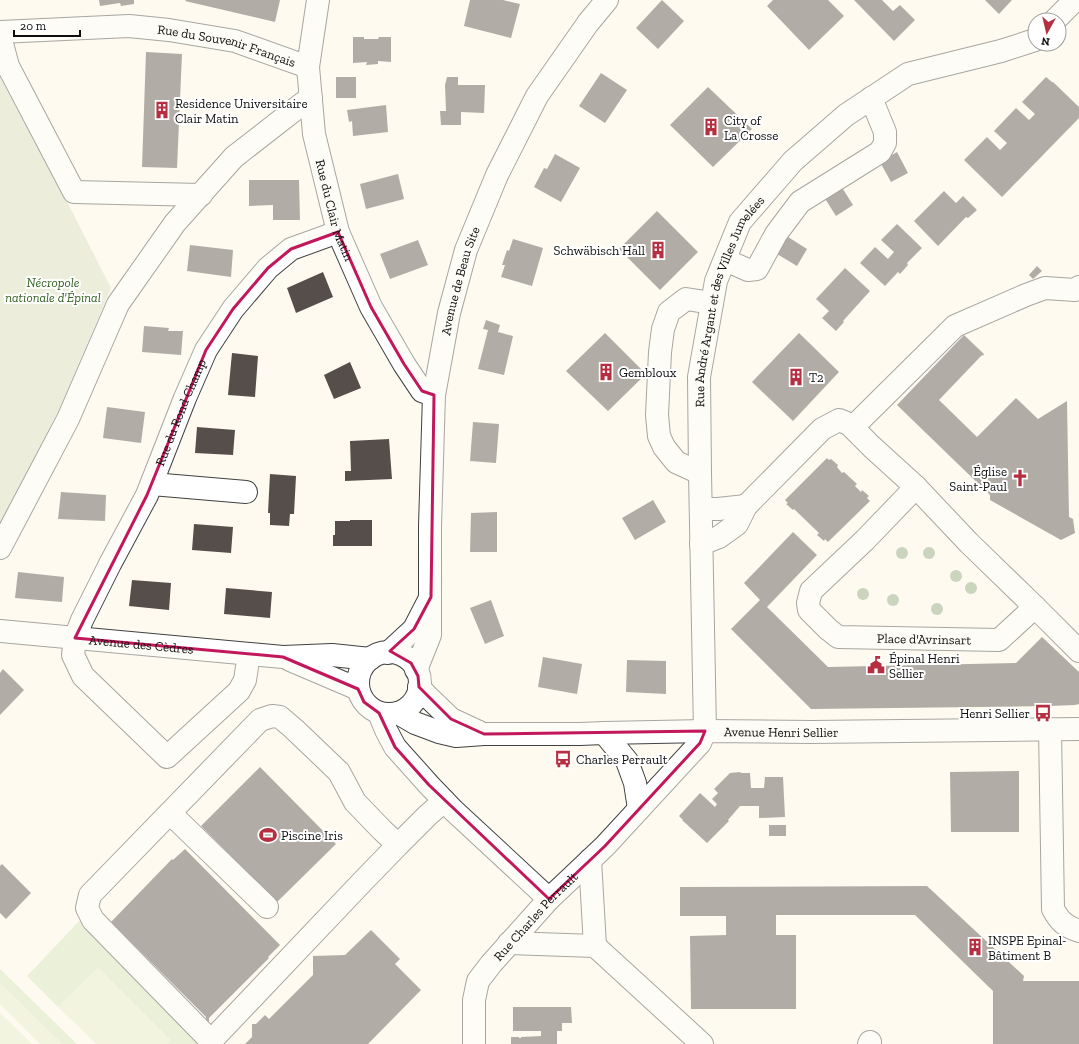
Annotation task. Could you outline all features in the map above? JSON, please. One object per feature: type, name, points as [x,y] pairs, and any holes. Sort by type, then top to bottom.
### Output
[{"type":"street","name":"Rue du Clair Matin","points":[[318,0],[308,67],[314,134],[338,232],[371,307],[404,364],[422,391],[434,395]]},
{"type":"street","name":"Avenue de Beau Site","points":[[418,679],[430,635],[430,526],[434,395],[449,313],[466,250],[497,175],[537,96],[588,23],[607,0]]},
{"type":"street","points":[[1063,12],[1075,0]]},
{"type":"street","name":"Rue du Souvenir Français","points":[[0,32],[129,26],[169,30],[235,41],[308,67]]},
{"type":"street","points":[[0,36],[8,66],[74,192],[201,194]]},
{"type":"street","name":"Rue André Argant et des Villes Jumelées","points":[[705,731],[699,377],[716,281],[740,222],[792,162],[846,115],[908,74],[1001,51],[1027,43]]},
{"type":"street","points":[[0,548],[68,419],[118,304],[175,223],[234,157],[311,98]]},
{"type":"street","points":[[725,260],[748,270],[757,269],[776,234],[800,202],[880,152],[886,143],[886,132],[871,98]]},
{"type":"street","name":"Rue du Rond Champ","points":[[249,654],[245,680],[239,691],[167,757],[83,676],[73,655],[75,638],[82,620],[152,484],[184,398],[206,350],[233,309],[268,268],[291,249],[338,232]]},
{"type":"street","points":[[853,428],[955,326],[1045,288],[1075,290],[1079,287]]},
{"type":"street","points":[[700,473],[676,462],[664,446],[659,436],[657,416],[660,352],[663,329],[669,312],[686,299],[712,303]]},
{"type":"street","points":[[701,544],[719,537],[737,524],[746,506],[822,430],[839,420],[849,424],[916,487],[969,543],[1079,651]]},
{"type":"street","points":[[152,484],[246,492]]},
{"type":"street","name":"Place d'Avrinsart","points":[[916,487],[811,592],[808,603],[809,610],[838,637],[999,640],[1035,607]]},
{"type":"street","points":[[701,509],[746,506]]},
{"type":"street","name":"Avenue de Beau Site","points":[[379,656],[414,629],[431,597]]},
{"type":"street","name":"Avenue des Cèdres","points":[[0,631],[283,657],[332,655],[379,656]]},
{"type":"street","points":[[397,654],[405,658],[412,663],[418,679],[417,696],[406,709],[389,713],[371,709],[359,694],[358,680],[360,672],[364,665],[379,656],[397,654]]},
{"type":"street","name":"Avenue des Cèdres","points":[[283,657],[358,689]]},
{"type":"street","name":"Avenue Henri Sellier","points":[[418,679],[426,695],[451,719],[484,734]]},
{"type":"street","points":[[389,713],[386,730],[395,747],[444,801],[548,899]]},
{"type":"street","name":"Avenue Henri Sellier","points":[[389,713],[439,732],[456,736],[484,734],[580,734],[705,731],[811,732],[1079,729]]},
{"type":"street","points":[[398,845],[355,802],[339,772],[280,717],[272,716],[260,720],[90,895],[87,908],[93,920],[211,1041],[364,880],[428,815],[444,801]]},
{"type":"street","points":[[1050,730],[1053,909],[1062,923],[1079,931]]},
{"type":"street","name":"Rue Charles Perrault","points":[[474,1044],[474,1000],[478,981],[548,899],[605,846],[700,743],[705,731]]},
{"type":"street","points":[[604,733],[627,761],[635,783],[639,808]]},
{"type":"street","points":[[170,813],[267,907]]},
{"type":"street","points":[[590,860],[595,946]]},
{"type":"street","points":[[510,943],[595,946],[702,1044]]},
{"type":"highlighted area","points":[[338,232],[371,307],[404,364],[422,391],[434,395],[431,597],[414,629],[390,651],[411,663],[418,676],[419,687],[451,719],[484,734],[705,731],[700,743],[605,846],[549,899],[429,785],[395,747],[379,713],[364,702],[358,689],[283,657],[75,638],[147,495],[206,350],[233,309],[268,268],[291,249]]},
{"type":"green space","name":"Nécropole nationale d'Épinal","points":[[0,70],[111,288],[65,396],[22,489],[0,528]]},
{"type":"green space","points":[[81,919],[198,1042],[196,1044],[167,1044],[170,1040],[98,968],[58,1007],[27,976]]},
{"type":"green space","points":[[98,968],[170,1040],[167,1044],[96,1044],[58,1007]]},
{"type":"green space","points":[[0,969],[77,1044],[62,1044],[0,983]]},
{"type":"green space","points":[[0,983],[62,1044],[40,1044],[0,1004]]},
{"type":"green space","points":[[0,1013],[32,1044],[0,1044]]},
{"type":"building","points":[[99,0],[134,0],[134,4],[121,6],[120,3],[100,6]]},
{"type":"building","points":[[280,0],[275,22],[185,1]]},
{"type":"building","points":[[470,0],[503,0],[520,4],[511,38],[464,26]]},
{"type":"building","points":[[662,0],[684,21],[658,49],[636,28]]},
{"type":"building","points":[[773,0],[828,0],[844,16],[809,50],[767,6]]},
{"type":"building","points":[[854,0],[882,0],[893,11],[900,5],[915,20],[894,41]]},
{"type":"building","points":[[985,0],[1012,0],[999,14]]},
{"type":"building","points":[[353,37],[378,39],[379,37],[391,37],[391,62],[378,61],[378,64],[366,65],[367,62],[353,63]]},
{"type":"building","name":"Residence Universitaire Clair Matin","points":[[146,52],[182,54],[177,168],[142,167]]},
{"type":"building","points":[[601,73],[627,90],[605,123],[579,106]]},
{"type":"building","points":[[336,77],[356,77],[356,98],[336,98]]},
{"type":"building","points":[[447,77],[458,77],[458,85],[485,85],[484,113],[461,112],[461,125],[441,125],[440,111],[446,111],[445,85]]},
{"type":"building","points":[[1046,77],[1079,107],[1079,118],[1002,197],[964,160],[987,137],[1000,150],[1007,143],[994,131],[1016,108],[1029,120],[1035,114],[1022,102]]},
{"type":"building","name":"City of La Crosse","points":[[708,87],[752,129],[713,167],[670,125]]},
{"type":"building","points":[[386,105],[388,132],[353,136],[352,121],[349,122],[347,110]]},
{"type":"building","points":[[897,152],[908,173],[891,182],[880,162]]},
{"type":"building","points":[[555,154],[580,168],[561,202],[534,187],[544,168],[547,169]]},
{"type":"building","points":[[398,174],[404,199],[366,209],[360,184]]},
{"type":"building","points":[[249,180],[299,180],[300,220],[273,220],[273,205],[249,206]]},
{"type":"building","points":[[841,186],[853,205],[836,216],[824,197]]},
{"type":"building","points":[[944,191],[956,203],[963,196],[977,210],[968,218],[966,217],[938,246],[914,221]]},
{"type":"building","name":"Schwäbisch Hall","points":[[657,211],[698,252],[660,290],[619,249]]},
{"type":"building","points":[[897,224],[922,248],[907,263],[908,265],[900,274],[898,272],[885,286],[860,263],[875,247],[888,259],[894,252],[881,240]]},
{"type":"building","points":[[788,237],[807,249],[797,266],[777,254]]},
{"type":"building","points":[[513,239],[543,248],[532,286],[501,277],[505,265],[502,265],[507,250],[509,251]]},
{"type":"building","points":[[418,240],[428,265],[390,279],[380,254]]},
{"type":"building","points":[[190,245],[233,250],[231,277],[187,271]]},
{"type":"building","points":[[1037,266],[1042,271],[1033,279],[1029,275]]},
{"type":"building","points":[[845,268],[870,291],[836,331],[822,318],[829,311],[816,299]]},
{"type":"building","points":[[323,272],[333,297],[296,313],[287,288]]},
{"type":"building","points":[[486,320],[500,325],[498,332],[513,336],[504,375],[478,369],[488,330],[483,329]]},
{"type":"building","points":[[144,326],[169,328],[168,331],[183,331],[181,355],[142,352]]},
{"type":"building","name":"Gembloux","points":[[605,333],[646,374],[608,411],[566,371]]},
{"type":"building","name":"T2","points":[[799,333],[839,372],[793,421],[752,382]]},
{"type":"building","name":"Église Saint-Paul","points":[[964,335],[984,354],[939,400],[977,437],[1016,398],[1038,419],[1067,401],[1069,517],[1073,519],[1075,533],[1061,540],[990,500],[990,495],[897,405]]},
{"type":"building","points":[[232,353],[258,356],[255,397],[228,395]]},
{"type":"building","points":[[350,362],[361,388],[334,399],[324,375]]},
{"type":"building","points":[[107,407],[145,412],[141,443],[103,438]]},
{"type":"building","points":[[473,422],[499,424],[496,463],[470,461]]},
{"type":"building","points":[[197,427],[235,430],[233,455],[195,453]]},
{"type":"building","points":[[389,439],[392,479],[345,481],[345,471],[351,471],[350,441]]},
{"type":"building","points":[[827,458],[829,460],[831,459],[838,465],[837,467],[842,473],[844,472],[857,484],[855,486],[861,492],[862,490],[869,496],[867,498],[870,501],[828,542],[825,539],[824,541],[817,535],[819,533],[794,509],[793,510],[786,504],[788,503],[785,500]]},
{"type":"building","points":[[270,474],[296,476],[294,514],[290,514],[289,526],[270,525],[270,513],[268,513]]},
{"type":"building","points":[[61,492],[106,495],[105,521],[58,519]]},
{"type":"building","points":[[653,500],[666,522],[635,540],[622,518]]},
{"type":"building","points":[[497,512],[497,552],[470,552],[471,513]]},
{"type":"building","points":[[372,520],[372,546],[333,546],[335,521]]},
{"type":"building","points":[[194,524],[233,527],[231,553],[192,550]]},
{"type":"building","points":[[793,532],[817,555],[767,607],[828,667],[1016,663],[1042,637],[1079,672],[1079,704],[1049,706],[811,709],[731,629],[760,600],[744,583]]},
{"type":"building","points":[[18,572],[64,577],[62,602],[15,598]]},
{"type":"building","points":[[132,580],[171,583],[169,610],[129,606]]},
{"type":"building","points":[[226,588],[272,592],[270,618],[224,614]]},
{"type":"building","points":[[491,600],[504,636],[485,644],[470,608]]},
{"type":"building","points":[[543,657],[582,664],[577,694],[538,687]]},
{"type":"building","points":[[627,660],[666,661],[666,694],[626,692]]},
{"type":"building","points":[[3,669],[24,690],[0,715],[0,673]]},
{"type":"building","name":"Piscine Iris","points":[[260,767],[336,844],[277,902],[201,826]]},
{"type":"building","points":[[1019,771],[1019,832],[951,832],[950,772]]},
{"type":"building","points":[[730,773],[750,773],[751,788],[764,788],[765,777],[783,777],[785,817],[759,818],[759,806],[740,806],[728,820],[729,821],[707,843],[679,816],[700,793],[715,807],[717,804],[712,799],[718,793],[714,789]]},
{"type":"building","points":[[769,825],[786,825],[786,836],[769,836]]},
{"type":"building","points":[[185,849],[280,945],[209,1018],[209,1021],[206,1021],[206,1017],[113,924],[108,923],[109,921],[111,922],[172,859],[173,860]]},
{"type":"building","points":[[2,864],[31,893],[6,919],[0,913],[0,866]]},
{"type":"building","points":[[927,886],[1024,976],[1023,981],[1079,981],[1079,1044],[993,1044],[993,991],[915,915],[776,915],[776,935],[796,935],[796,1009],[691,1009],[690,936],[726,935],[726,916],[680,916],[680,887]]},
{"type":"building","points":[[371,930],[400,959],[395,964],[421,990],[368,1044],[245,1044],[252,1037],[252,1024],[256,1024],[265,1015],[269,1019],[313,975],[313,956],[345,955]]},
{"type":"building","points":[[513,1007],[571,1007],[572,1023],[562,1023],[562,1031],[557,1031],[557,1044],[511,1044],[511,1037],[521,1038],[541,1036],[541,1031],[513,1031]]},
{"type":"place","name":"Residence Universitaire Clair Matin","points":[[162,110]]},
{"type":"place","name":"City of La Crosse","points":[[711,127]]},
{"type":"place","name":"Schwäbisch Hall","points":[[658,250]]},
{"type":"place","name":"Gembloux","points":[[606,372]]},
{"type":"place","name":"T2","points":[[796,377]]},
{"type":"place","name":"Église Saint-Paul","points":[[1020,478]]},
{"type":"place","name":"Épinal Henri Sellier","points":[[876,665]]},
{"type":"place","name":"Henri Sellier","points":[[1043,713]]},
{"type":"place","name":"Charles Perrault","points":[[563,759]]},
{"type":"place","name":"Piscine Iris","points":[[268,835]]},
{"type":"place","name":"INSPE Epinal- Bâtiment B","points":[[975,947]]}]
